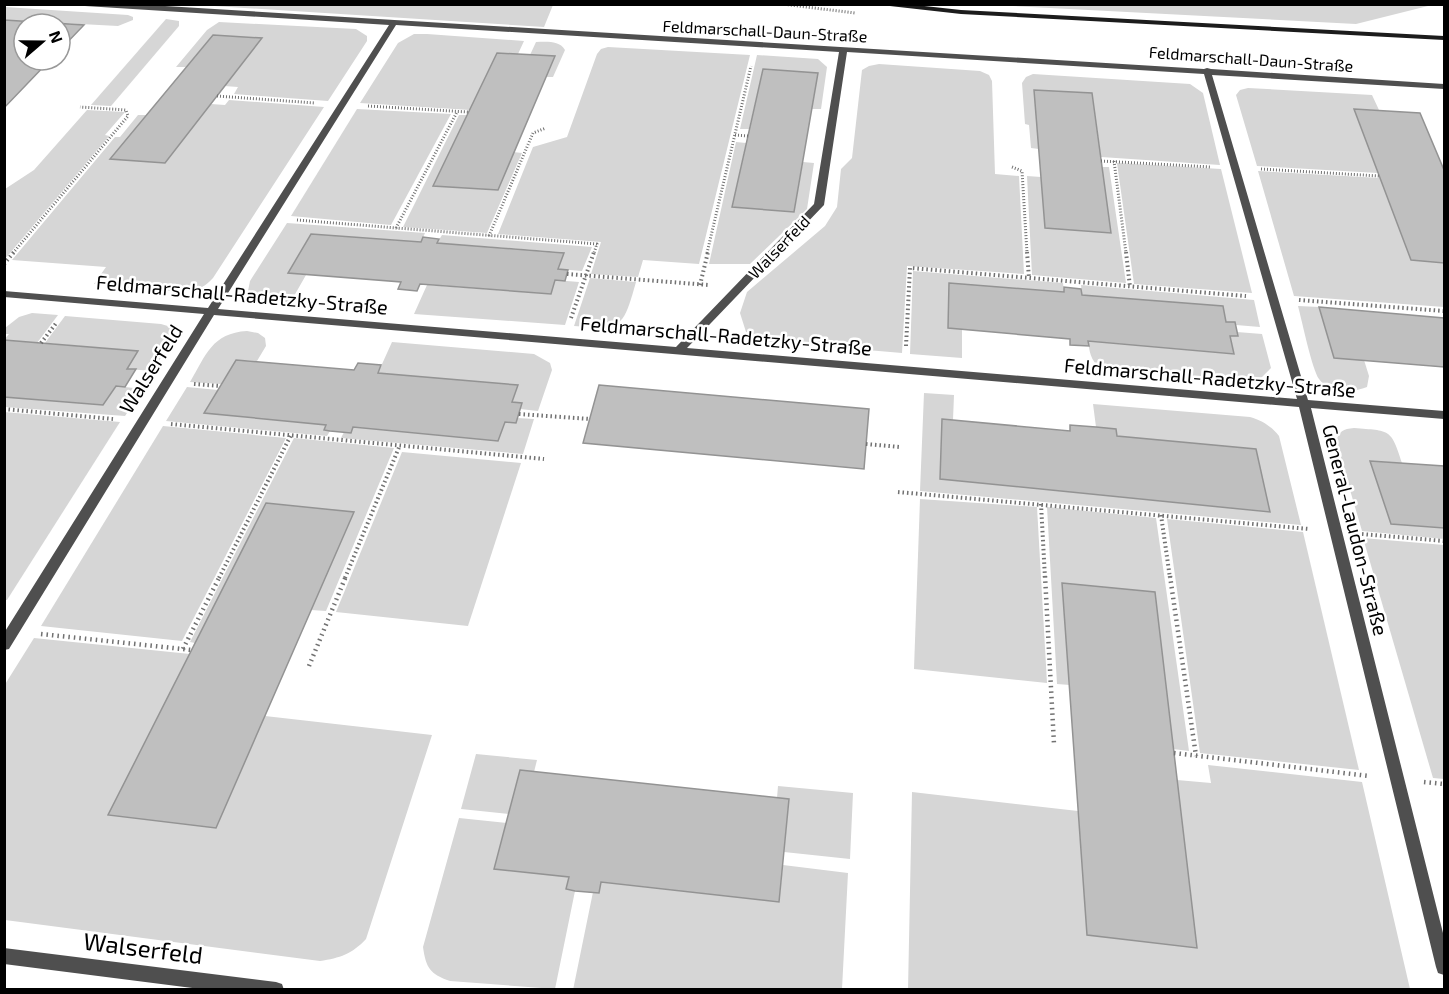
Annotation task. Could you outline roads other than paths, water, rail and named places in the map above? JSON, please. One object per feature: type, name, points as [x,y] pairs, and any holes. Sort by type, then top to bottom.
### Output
[{"type":"street","points":[[876,4],[961,12],[1444,38]]},
{"type":"lane","name":"Feldmarschall-Daun-Straße","points":[[85,4],[1444,86]]},
{"type":"lane","name":"Walserfeld","points":[[4,645],[269,218],[393,24]]},
{"type":"lane","name":"Walserfeld","points":[[680,349],[819,206],[843,50]]},
{"type":"lane","name":"General-Laudon-Straße","points":[[1207,70],[1304,404],[1444,967]]},
{"type":"lane","name":"Feldmarschall-Radetzky-Straße","points":[[4,294],[680,349],[1444,416]]},
{"type":"lane","name":"Walserfeld","points":[[4,956],[276,990]]}]
